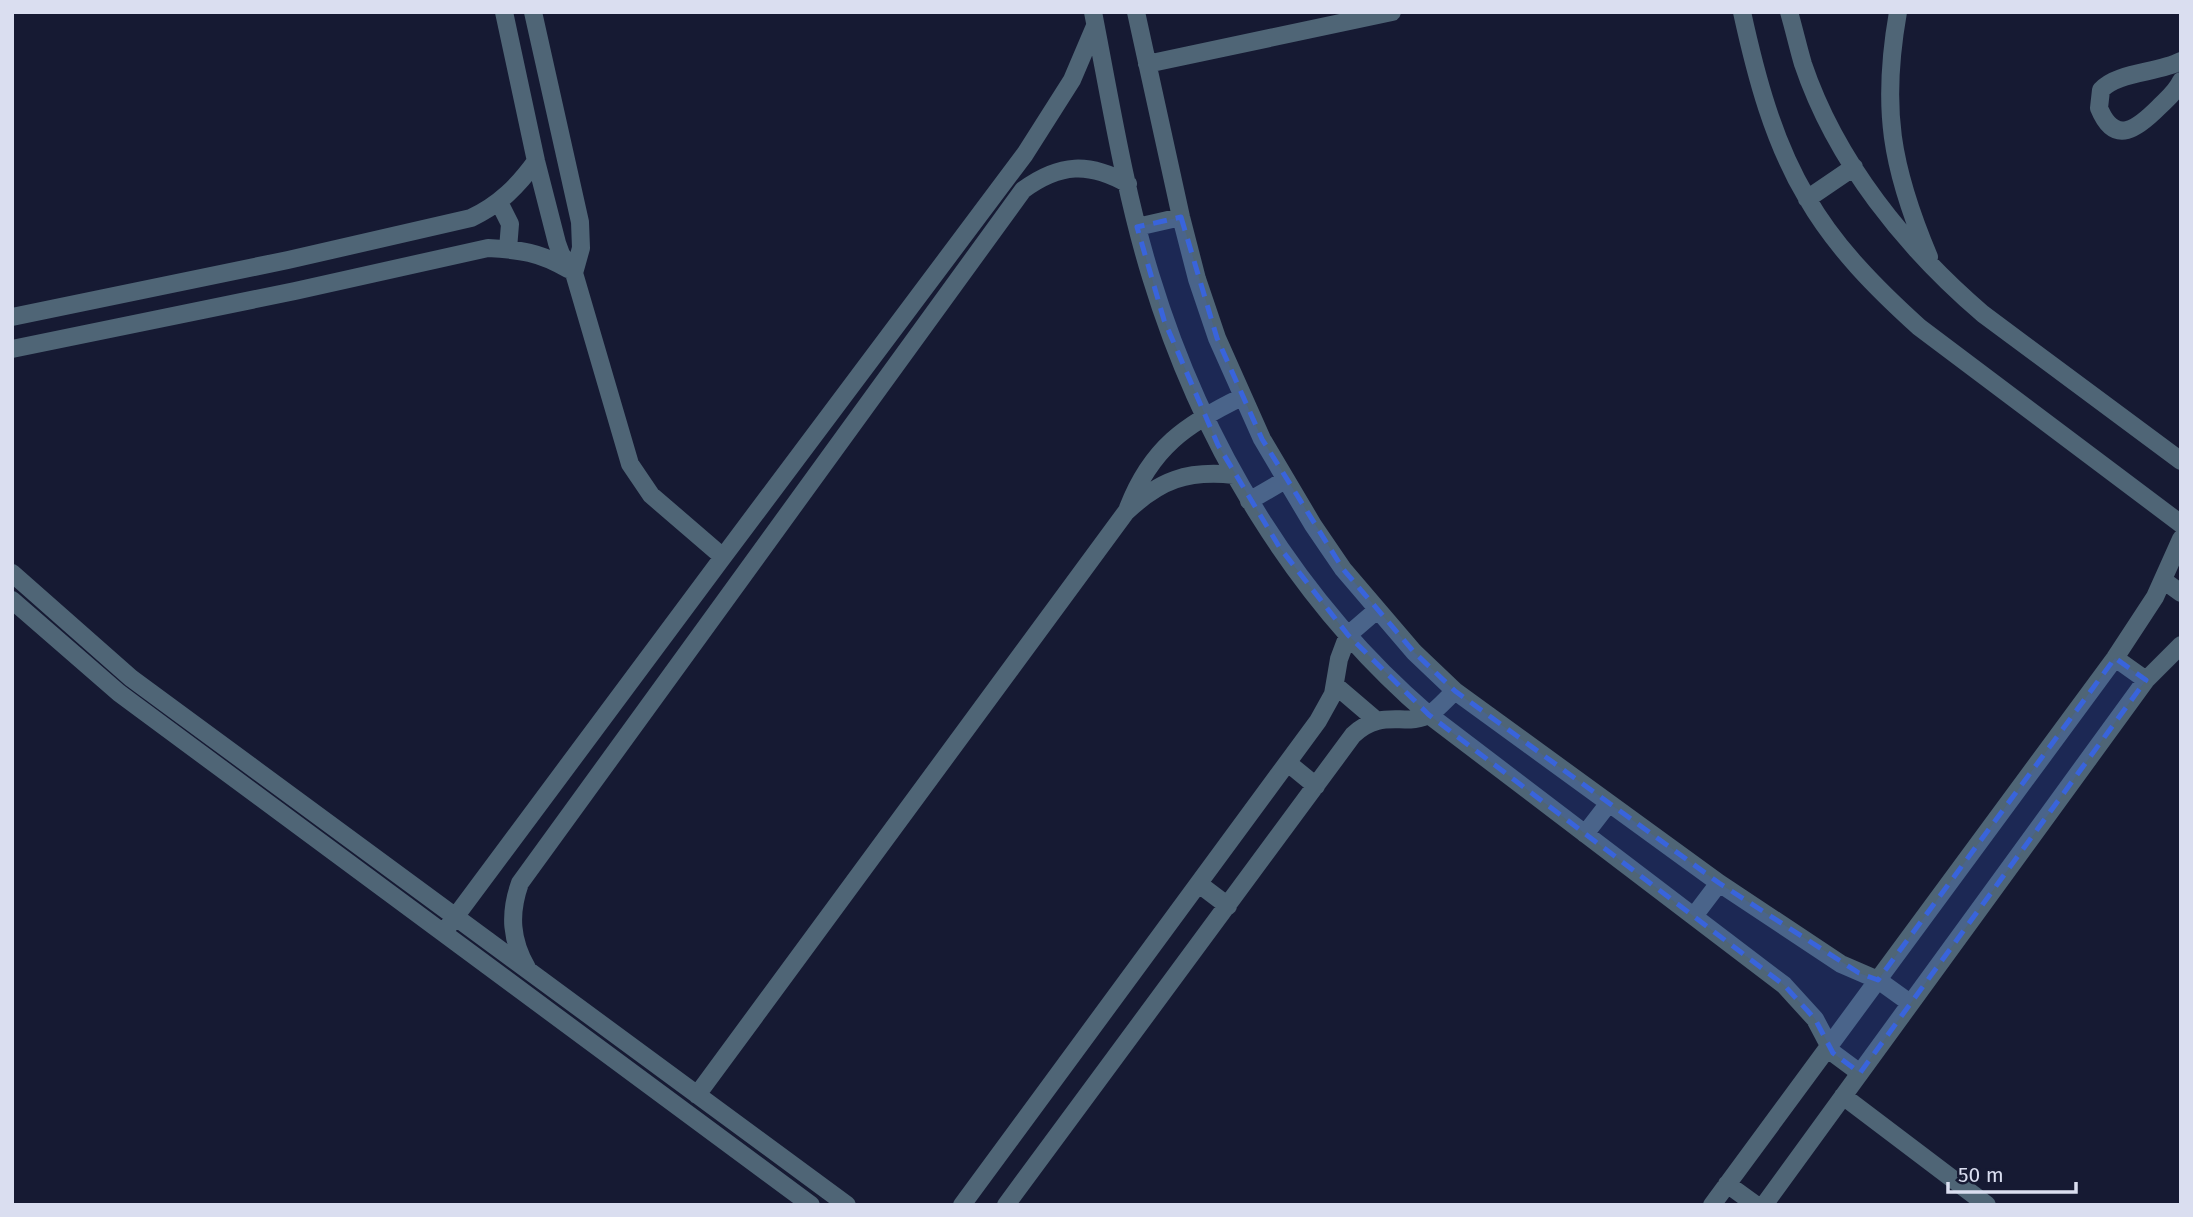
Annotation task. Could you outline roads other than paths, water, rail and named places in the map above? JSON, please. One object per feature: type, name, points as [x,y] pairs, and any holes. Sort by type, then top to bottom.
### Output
[{"type":"street","points":[[504,12],[556,243],[574,273],[630,464],[651,495],[723,556]]},
{"type":"street","points":[[533,12],[580,222],[581,248],[574,273]]},
{"type":"street","points":[[1136,12],[1181,217],[1197,279],[1213,326],[1242,397],[1285,480],[1328,547],[1377,610],[1414,652],[1455,691],[1719,883],[1841,964],[1878,979],[1910,1003]]},
{"type":"street","points":[[1147,64],[1392,12]]},
{"type":"street","points":[[1742,12],[1766,106],[1777,136],[1807,199],[1857,265],[1886,298],[1919,327],[2181,524]]},
{"type":"street","points":[[1789,12],[1804,65],[1830,123],[1854,167],[1892,221],[1934,270],[1983,314],[2181,461]]},
{"type":"street","points":[[1898,12],[1891,53],[1889,97],[1892,142],[1902,185],[1934,270]]},
{"type":"street","points":[[1094,19],[1137,227],[1164,320],[1203,415],[1249,501],[1280,548],[1348,635],[1398,688],[1429,715],[1790,990],[1815,1019],[1833,1053],[1860,1073]]},
{"type":"street","points":[[444,932],[1025,155],[1058,106],[1080,62],[1094,19]]},
{"type":"street","points":[[2181,61],[2165,69],[2111,82],[2101,90],[2099,108],[2110,125],[2122,131],[2129,131],[2142,124],[2181,81]]},
{"type":"street","points":[[12,317],[289,260],[471,218],[499,202],[519,184],[536,161]]},
{"type":"street","points":[[1807,199],[1854,167]]},
{"type":"street","points":[[527,968],[513,936],[514,900],[520,883],[1023,190],[1056,171],[1075,168],[1112,174],[1128,184]]},
{"type":"street","points":[[499,202],[510,224],[508,249]]},
{"type":"street","points":[[985,207],[1002,219]]},
{"type":"street","points":[[1137,227],[1181,217]]},
{"type":"street","points":[[12,349],[488,248],[547,256],[574,273]]},
{"type":"street","points":[[289,260],[295,291]]},
{"type":"street","points":[[166,285],[172,315]]},
{"type":"street","points":[[37,312],[43,342]]},
{"type":"street","points":[[698,1095],[1126,512],[1135,489],[1156,457],[1182,429],[1203,415],[1242,397]]},
{"type":"street","points":[[796,459],[816,475]]},
{"type":"street","points":[[1126,512],[1154,490],[1186,475],[1234,475]]},
{"type":"street","points":[[1249,501],[1285,480]]},
{"type":"street","points":[[1712,1205],[2115,658],[2141,620],[2181,539]]},
{"type":"street","points":[[12,573],[122,671],[847,1205]]},
{"type":"street","points":[[2163,580],[2181,593]]},
{"type":"street","points":[[12,600],[119,693],[810,1204],[820,1186]]},
{"type":"street","points":[[961,1205],[1324,712],[1335,685],[1339,659],[1348,635],[1377,610]]},
{"type":"street","points":[[1764,1205],[2146,680],[2181,645]]},
{"type":"street","points":[[2115,658],[2146,680]]},
{"type":"street","points":[[1335,685],[1376,720]]},
{"type":"street","points":[[1006,1205],[1353,735],[1376,720],[1429,715],[1455,691]]},
{"type":"street","points":[[213,763],[224,748]]},
{"type":"street","points":[[1288,763],[1316,786]]},
{"type":"street","points":[[1585,834],[1609,803]]},
{"type":"street","points":[[1693,916],[1719,883]]},
{"type":"street","points":[[1199,884],[1228,906]]},
{"type":"street","points":[[1843,1096],[1987,1205]]},
{"type":"street","points":[[1727,1184],[1756,1205]]}]
